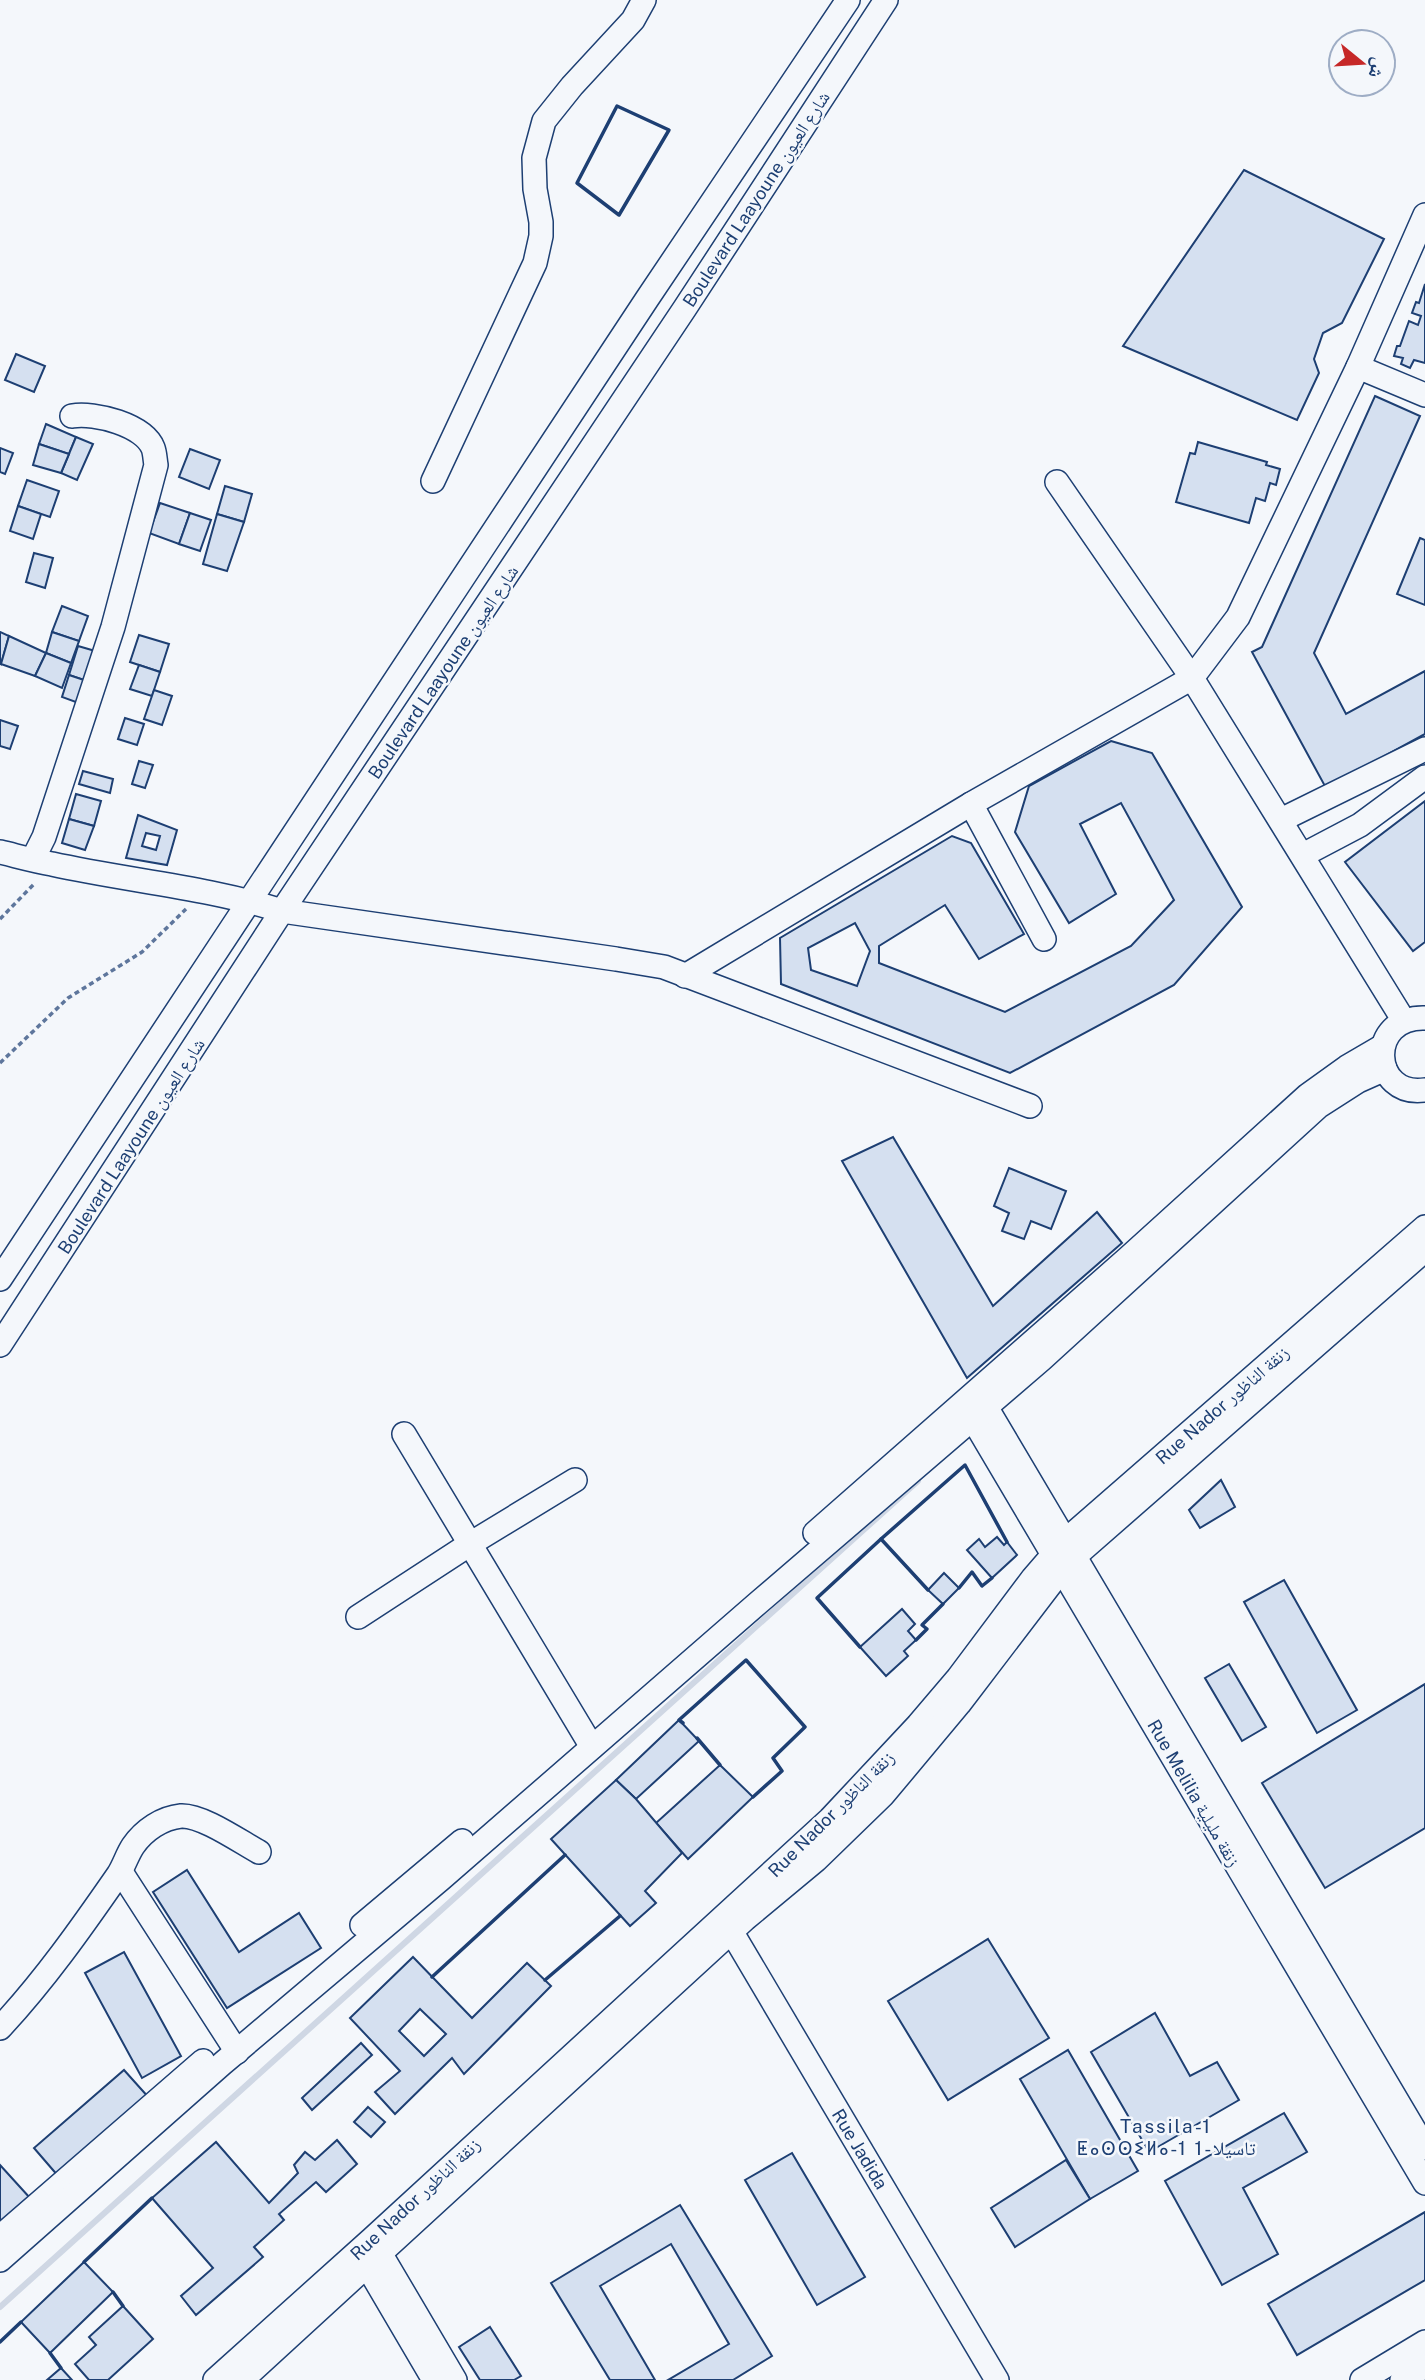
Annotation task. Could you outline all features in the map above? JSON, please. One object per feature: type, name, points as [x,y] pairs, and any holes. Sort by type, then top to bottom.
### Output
[{"type":"street","points":[[433,481],[535,263],[541,222],[535,189],[534,158],[544,121],[572,86],[633,20],[644,0]]},
{"type":"street","name":"Boulevard Laayoune شارع العيون","points":[[0,1279],[647,299],[848,0]]},
{"type":"street","name":"Boulevard Laayoune شارع العيون","points":[[0,1345],[282,911],[662,343],[886,0]]},
{"type":"street","points":[[685,976],[971,804],[1192,678],[1238,617],[1358,367],[1425,215]]},
{"type":"street","points":[[1358,367],[1425,395]]},
{"type":"street","points":[[42,862],[44,837],[113,627],[156,465],[153,446],[137,430],[102,417],[82,414],[72,416]]},
{"type":"street","points":[[1057,482],[1192,678],[1303,855],[1414,1020],[1387,1036],[1384,1058],[1391,1079],[1420,1091]]},
{"type":"street","points":[[1281,820],[1425,749]]},
{"type":"street","points":[[1303,855],[1360,825],[1425,777]]},
{"type":"street","points":[[971,804],[1044,939]]},
{"type":"street","points":[[0,852],[251,901],[282,911],[664,967],[1030,1106]]},
{"type":"street","points":[[0,2237],[233,2045],[975,1405],[1042,1359],[1319,1106],[1358,1081],[1384,1058]]},
{"type":"street","name":"Rue Nador زنقة الناظور","points":[[242,2380],[370,2252],[722,1928],[816,1860],[883,1794],[960,1704],[1064,1555],[1425,1227]]},
{"type":"street","name":"Rue Nador زنقة الناظور","points":[[1064,1555],[1425,1250]]},
{"type":"street","name":"Rue Melilia زنقة مليلية","points":[[975,1405],[1425,2148]]},
{"type":"street","points":[[404,1434],[588,1740]]},
{"type":"street","points":[[358,1617],[575,1480]]},
{"type":"street","name":"Rue Melilia زنقة مليلية","points":[[1064,1555],[1425,2183]]},
{"type":"street","points":[[0,2028],[24,2002],[121,1872],[133,1846],[152,1826],[167,1818],[185,1816],[199,1819],[258,1852]]},
{"type":"street","points":[[121,1872],[233,2045]]},
{"type":"street","name":"Rue Jadida","points":[[722,1928],[979,2380]]},
{"type":"street","name":"Rue Jadida","points":[[722,1928],[996,2380]]},
{"type":"street","points":[[0,2260],[233,2045]]},
{"type":"street","points":[[370,2252],[434,2380]]},
{"type":"street","points":[[370,2252],[455,2380]]},
{"type":"street","name":"Rue Nador زنقة الناظور","points":[[215,2380],[370,2252]]},
{"type":"street","points":[[1362,2380],[1425,2343]]},
{"type":"street","points":[[1402,2380],[1425,2366]]},
{"type":"path","points":[[0,919],[42,862]]},
{"type":"path","points":[[0,1063],[68,998],[142,952],[204,892]]},
{"type":"building","points":[[1244,170],[1384,239],[1342,323],[1323,333],[1314,359],[1319,373],[1297,420],[1123,346]]},
{"type":"building","points":[[1425,284],[1425,363],[1414,360],[1410,368],[1401,364],[1403,358],[1394,356],[1409,321],[1418,325],[1421,316],[1412,313],[1416,302],[1419,303]]},
{"type":"building","points":[[16,354],[45,366],[34,392],[5,380]]},
{"type":"building","points":[[1375,396],[1420,416],[1314,653],[1346,714],[1425,671],[1425,734],[1326,788],[1252,652],[1262,647]]},
{"type":"building","points":[[46,424],[76,437],[69,454],[39,444]]},
{"type":"building","points":[[76,437],[93,444],[77,480],[61,473]]},
{"type":"building","points":[[1198,442],[1267,462],[1266,465],[1280,469],[1276,485],[1270,483],[1265,501],[1256,498],[1249,523],[1176,502],[1190,453],[1195,454]]},
{"type":"building","points":[[39,444],[69,454],[61,473],[33,465]]},
{"type":"building","points":[[0,448],[13,453],[5,474],[0,472]]},
{"type":"building","points":[[190,449],[220,460],[209,489],[179,477]]},
{"type":"building","points":[[27,480],[59,491],[50,517],[18,506]]},
{"type":"building","points":[[225,486],[252,494],[244,522],[217,514]]},
{"type":"building","points":[[160,503],[190,513],[179,544],[149,533]]},
{"type":"building","points":[[18,506],[41,514],[33,539],[10,531]]},
{"type":"building","points":[[190,513],[211,520],[200,551],[179,544]]},
{"type":"building","points":[[217,514],[244,522],[227,571],[203,564]]},
{"type":"building","points":[[1420,538],[1425,540],[1425,605],[1397,594]]},
{"type":"building","points":[[34,553],[53,558],[45,588],[26,582]]},
{"type":"building","points":[[62,606],[88,616],[79,641],[52,632]]},
{"type":"building","points":[[0,632],[9,636],[1,664],[0,663]]},
{"type":"building","points":[[52,632],[79,641],[71,663],[46,653]]},
{"type":"building","points":[[139,635],[169,644],[160,672],[130,662]]},
{"type":"building","points":[[9,636],[46,653],[35,676],[1,664]]},
{"type":"building","points":[[78,646],[102,653],[93,683],[69,675]]},
{"type":"building","points":[[46,653],[71,663],[62,688],[35,676]]},
{"type":"building","points":[[139,665],[160,672],[152,696],[130,689]]},
{"type":"building","points":[[69,675],[93,683],[84,705],[62,697]]},
{"type":"building","points":[[154,690],[172,696],[162,725],[144,719]]},
{"type":"building","points":[[125,718],[144,724],[137,745],[118,739]]},
{"type":"building","points":[[0,720],[18,726],[10,749],[0,746]]},
{"type":"building","points":[[1111,741],[1152,753],[1242,907],[1174,985],[1010,1073],[781,984],[780,938],[952,836],[971,843],[1024,934],[979,959],[945,905],[879,946],[879,963],[1005,1012],[1131,946],[1174,900],[1121,803],[1080,824],[1116,894],[1069,923],[1015,832],[1029,786]],"holes":[[[855,923],[870,951],[857,986],[811,970],[808,948]]]},
{"type":"building","points":[[139,761],[153,765],[145,788],[132,784]]},
{"type":"building","points":[[83,771],[113,779],[110,793],[79,784]]},
{"type":"building","points":[[76,794],[101,801],[94,826],[69,819]]},
{"type":"building","points":[[1425,801],[1425,942],[1413,951],[1345,862]]},
{"type":"building","points":[[138,815],[177,830],[167,865],[126,858]],"holes":[[[146,833],[160,836],[156,850],[142,846]]]},
{"type":"building","points":[[69,819],[94,826],[85,850],[62,843]]},
{"type":"building","points":[[893,1137],[993,1306],[1097,1212],[1122,1243],[967,1378],[842,1161]]},
{"type":"building","points":[[1009,1168],[1066,1191],[1051,1229],[1031,1221],[1024,1239],[1002,1231],[1009,1213],[994,1206]]},
{"type":"building","points":[[1221,1480],[1235,1507],[1200,1528],[1189,1510]]},
{"type":"building","points":[[997,1537],[1004,1545],[1007,1542],[1017,1555],[992,1578],[967,1550],[979,1539],[985,1547]]},
{"type":"building","points":[[944,1573],[959,1588],[943,1604],[928,1590]]},
{"type":"building","points":[[1284,1580],[1357,1710],[1317,1733],[1244,1602]]},
{"type":"building","points":[[902,1609],[915,1624],[908,1631],[916,1640],[904,1651],[908,1656],[886,1676],[860,1647]]},
{"type":"building","points":[[1229,1664],[1266,1727],[1242,1741],[1205,1678]]},
{"type":"building","points":[[1425,1684],[1425,1828],[1325,1888],[1262,1783]]},
{"type":"building","points":[[679,1720],[699,1741],[636,1799],[616,1780]]},
{"type":"building","points":[[720,1765],[753,1797],[688,1859],[656,1823]]},
{"type":"building","points":[[616,1780],[682,1853],[645,1891],[656,1903],[630,1926],[551,1839]]},
{"type":"building","points":[[187,1870],[239,1952],[299,1913],[321,1948],[227,2008],[153,1892]]},
{"type":"building","points":[[988,1939],[1049,2038],[948,2100],[888,2001]]},
{"type":"building","points":[[124,1952],[181,2056],[142,2078],[85,1973]]},
{"type":"building","points":[[413,1957],[472,2018],[527,1963],[551,1986],[464,2074],[452,2058],[395,2114],[375,2092],[400,2071],[350,2018]],"holes":[[[420,2009],[446,2034],[424,2056],[399,2031]]]},
{"type":"building","points":[[1155,2013],[1190,2076],[1217,2062],[1239,2100],[1149,2152],[1091,2052]]},
{"type":"building","points":[[361,2043],[372,2055],[312,2110],[302,2098]]},
{"type":"building","points":[[1068,2050],[1138,2171],[1090,2199],[1020,2079]]},
{"type":"building","points":[[124,2070],[150,2099],[59,2177],[34,2148]]},
{"type":"building","points":[[368,2107],[385,2122],[371,2137],[354,2122]]},
{"type":"building","points":[[1284,2113],[1307,2152],[1243,2188],[1278,2254],[1222,2285],[1165,2181]]},
{"type":"building","points":[[337,2140],[357,2164],[326,2192],[316,2182],[279,2214],[284,2220],[254,2247],[263,2257],[196,2315],[181,2296],[213,2268],[152,2198],[216,2142],[269,2203],[298,2173],[294,2165],[305,2152],[315,2160]]},
{"type":"building","points":[[792,2153],[865,2277],[817,2305],[745,2180]]},
{"type":"building","points":[[1066,2160],[1090,2199],[1015,2247],[991,2208]]},
{"type":"building","points":[[0,2165],[30,2198],[0,2224]]},
{"type":"building","points":[[680,2205],[772,2356],[733,2380],[668,2380],[729,2344],[671,2244],[600,2286],[655,2380],[610,2380],[551,2283]]},
{"type":"building","points":[[1425,2212],[1425,2280],[1297,2355],[1268,2304]]},
{"type":"building","points":[[84,2262],[113,2292],[50,2353],[21,2322]]},
{"type":"building","points":[[123,2306],[153,2339],[108,2380],[89,2380],[75,2364],[96,2345],[89,2337]]},
{"type":"building","points":[[490,2327],[521,2376],[514,2380],[480,2380],[459,2347]]},
{"type":"building","points":[[61,2368],[72,2380],[47,2380]]},
{"type":"waterway","points":[[0,2307],[918,1481]]},
{"type":"wall","points":[[617,106],[669,130],[619,215],[577,183],[617,106]]},
{"type":"wall","points":[[881,1539],[965,1465],[1007,1542]]},
{"type":"wall","points":[[860,1647],[817,1598],[881,1539],[928,1590]]},
{"type":"wall","points":[[959,1588],[972,1572],[982,1586],[992,1578]]},
{"type":"wall","points":[[916,1640],[927,1629],[922,1625],[943,1604]]},
{"type":"wall","points":[[683,1723],[679,1720],[746,1660],[805,1727],[773,1758],[782,1771],[753,1797]]},
{"type":"wall","points":[[697,1738],[720,1765]]},
{"type":"wall","points":[[432,1977],[565,1855]]},
{"type":"wall","points":[[545,1980],[620,1916]]},
{"type":"wall","points":[[84,2262],[152,2198]]},
{"type":"wall","points":[[113,2292],[123,2306]]},
{"type":"wall","points":[[0,2342],[21,2322]]},
{"type":"wall","points":[[50,2353],[61,2368]]},
{"type":"district","name":"Tassila-1 ⵟⴰⵙⵙⵉⵍⴰ-1 1-تاسيلا","points":[[1166,2137]]}]
